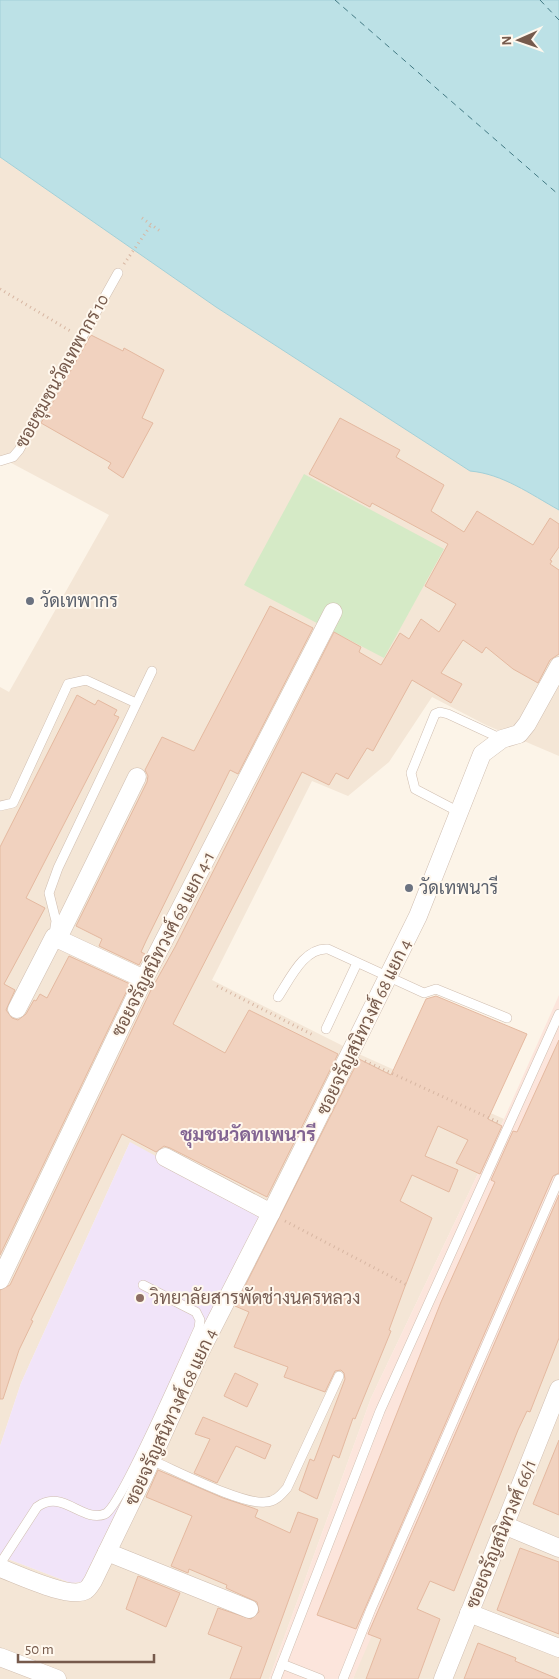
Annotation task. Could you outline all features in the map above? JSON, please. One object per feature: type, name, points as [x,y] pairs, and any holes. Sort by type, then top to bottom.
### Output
[{"type":"street","name":"ซอยจรัญสนิทวงศ์ 68 แยก 4-1","points":[[0,1280],[144,979],[333,612]]},
{"type":"street","name":"ซอยจรัญสนิทวงศ์ 68 แยก 4","points":[[0,1568],[66,1592],[87,1590],[151,1460],[199,1354],[272,1213],[418,916],[482,754],[502,739],[519,734],[528,724],[559,666]]},
{"type":"street","points":[[17,1009],[56,938],[137,777]]},
{"type":"street","points":[[56,938],[144,979]]},
{"type":"street","points":[[165,1157],[272,1213]]},
{"type":"street","name":"ซอยจรัญสนิทวงศ์ 66/1","points":[[443,1679],[559,1389]]},
{"type":"street","points":[[504,1525],[559,1548]]},
{"type":"street","points":[[107,1552],[249,1610]]},
{"type":"street","points":[[469,1613],[559,1648]]},
{"type":"street","points":[[0,1656],[20,1672],[57,1679]]},
{"type":"lane","name":"ซอยชุมชนวัดเทพากร 10","points":[[0,461],[13,457],[19,450],[118,273]]},
{"type":"lane","points":[[56,938],[56,922],[49,894],[58,868],[152,671]]},
{"type":"lane","points":[[0,806],[13,803],[68,684],[86,680],[136,703]]},
{"type":"lane","points":[[459,812],[416,789],[412,782],[411,773],[435,714],[440,712],[448,714],[502,739]]},
{"type":"lane","points":[[278,996],[308,954],[318,948],[328,948],[388,978],[424,993],[436,989],[507,1018]]},
{"type":"lane","points":[[326,1029],[357,963]]},
{"type":"lane","points":[[276,1679],[380,1411],[559,1014]]},
{"type":"lane","points":[[343,1679],[370,1609],[559,1180]]},
{"type":"lane","points":[[0,1564],[37,1507],[43,1502],[56,1501],[93,1515],[103,1515],[110,1511],[127,1482],[199,1328],[200,1320],[196,1312],[143,1285]]},
{"type":"lane","points":[[151,1460],[244,1500],[266,1502],[278,1498],[287,1488],[339,1376]]},
{"type":"lane","points":[[282,1664],[320,1679]]},
{"type":"path","points":[[142,218],[160,231]]},
{"type":"path","points":[[118,273],[151,225]]},
{"type":"path","points":[[0,289],[81,338]]},
{"type":"path","points":[[217,986],[324,1040]]},
{"type":"path","points":[[351,1054],[498,1122]]},
{"type":"path","points":[[272,1213],[408,1285]]},
{"type":"shaded area","points":[[0,157],[216,307],[470,471],[486,472],[503,478],[559,510],[559,756],[486,725],[432,697],[389,762],[348,796],[312,781],[212,980],[361,1055],[504,1119],[371,1398],[269,1679],[0,1679],[0,1556],[71,1583],[82,1582],[85,1575],[130,1142],[21,1383],[0,1446],[0,687],[9,692],[109,515],[0,457]]},
{"type":"shaded area","points":[[559,995],[559,1204],[353,1679],[269,1679],[371,1398],[504,1119]]},
{"type":"shaded area","name":"วิทยาลัยสารพัดช่างนครหลวง","points":[[130,1142],[262,1214],[82,1582],[71,1583],[0,1556],[0,1446],[21,1383]]},
{"type":"shaded area","points":[[559,1204],[559,1679],[353,1679],[359,1663]]},
{"type":"green space","points":[[304,474],[444,549],[384,658],[244,585]]},
{"type":"water","points":[[0,0],[559,0],[559,510],[505,480],[470,471],[216,307],[0,157]]},
{"type":"building","points":[[91,335],[123,351],[124,348],[164,370],[142,418],[153,423],[123,478],[108,468],[111,463],[41,423]]},
{"type":"building","points":[[340,418],[400,450],[396,457],[444,485],[431,511],[464,532],[477,511],[533,545],[550,518],[559,524],[559,547],[550,560],[552,561],[550,564],[559,570],[559,654],[550,660],[538,683],[513,669],[486,647],[482,653],[463,640],[441,673],[462,684],[451,703],[412,680],[373,751],[367,748],[348,779],[336,773],[329,785],[302,772],[173,1024],[225,1053],[249,1010],[338,1054],[267,1197],[170,1148],[164,1146],[156,1152],[122,1134],[31,1320],[33,1321],[19,1350],[3,1399],[0,1399],[0,1290],[10,1285],[151,990],[175,947],[334,632],[361,647],[359,652],[381,665],[400,633],[409,639],[421,619],[439,632],[456,604],[425,586],[448,544],[372,503],[370,507],[309,474]]},
{"type":"building","points":[[270,606],[313,628],[238,774],[230,770],[146,941],[141,952],[145,954],[139,965],[99,946],[102,939],[76,926],[147,782],[148,776],[145,770],[162,737],[194,751]]},
{"type":"building","points":[[77,695],[95,705],[98,700],[117,710],[114,715],[119,717],[26,898],[45,908],[4,984],[15,990],[6,1010],[12,1018],[18,1020],[26,1014],[40,994],[47,998],[69,956],[130,984],[0,1255],[0,847]]},
{"type":"building","points":[[436,996],[527,1034],[488,1119],[502,1126],[480,1174],[456,1163],[468,1140],[438,1126],[425,1156],[458,1170],[449,1192],[412,1175],[400,1201],[432,1218],[389,1330],[391,1331],[355,1419],[353,1418],[339,1458],[333,1455],[317,1499],[299,1490],[310,1459],[314,1461],[345,1379],[344,1373],[341,1370],[335,1371],[325,1392],[284,1377],[288,1367],[234,1347],[249,1312],[235,1306],[359,1059],[391,1075],[426,999]]},
{"type":"building","points":[[559,1040],[559,1173],[553,1176],[356,1629],[317,1615],[441,1302],[495,1182],[491,1180],[513,1131],[517,1132]]},
{"type":"building","points":[[559,1195],[559,1338],[530,1412],[527,1411],[518,1430],[454,1591],[430,1581],[417,1609],[440,1619],[418,1679],[366,1679],[381,1639],[368,1634]]},
{"type":"building","points":[[235,1373],[258,1384],[247,1407],[224,1396]]},
{"type":"building","points":[[203,1417],[271,1445],[265,1459],[236,1446],[217,1483],[194,1473],[210,1439],[195,1434]]},
{"type":"building","points":[[559,1440],[559,1515],[533,1504]]},
{"type":"building","points":[[158,1470],[223,1498],[258,1510],[255,1517],[290,1533],[298,1512],[318,1519],[260,1679],[230,1679],[242,1647],[208,1634],[218,1608],[251,1619],[259,1612],[257,1602],[226,1588],[227,1585],[189,1569],[188,1573],[171,1566],[192,1516],[146,1497]]},
{"type":"building","points":[[520,1548],[559,1562],[559,1634],[497,1610]]},
{"type":"building","points":[[138,1576],[180,1593],[166,1627],[126,1609]]},
{"type":"building","points":[[478,1643],[516,1658],[515,1661],[558,1679],[464,1679]]},
{"type":"ferry route","points":[[335,0],[559,195]]},
{"type":"ferry route","points":[[540,0],[559,20]]},
{"type":"place","name":"วัดเทพากร","points":[[30,601]]},
{"type":"place","name":"วัดเทพนารี","points":[[409,888]]},
{"type":"place","name":"วิทยาลัยสารพัดช่างนครหลวง","points":[[140,1298]]},
{"type":"district","name":"ชุมชนวัดทเพนารี","points":[[248,1134]]}]
